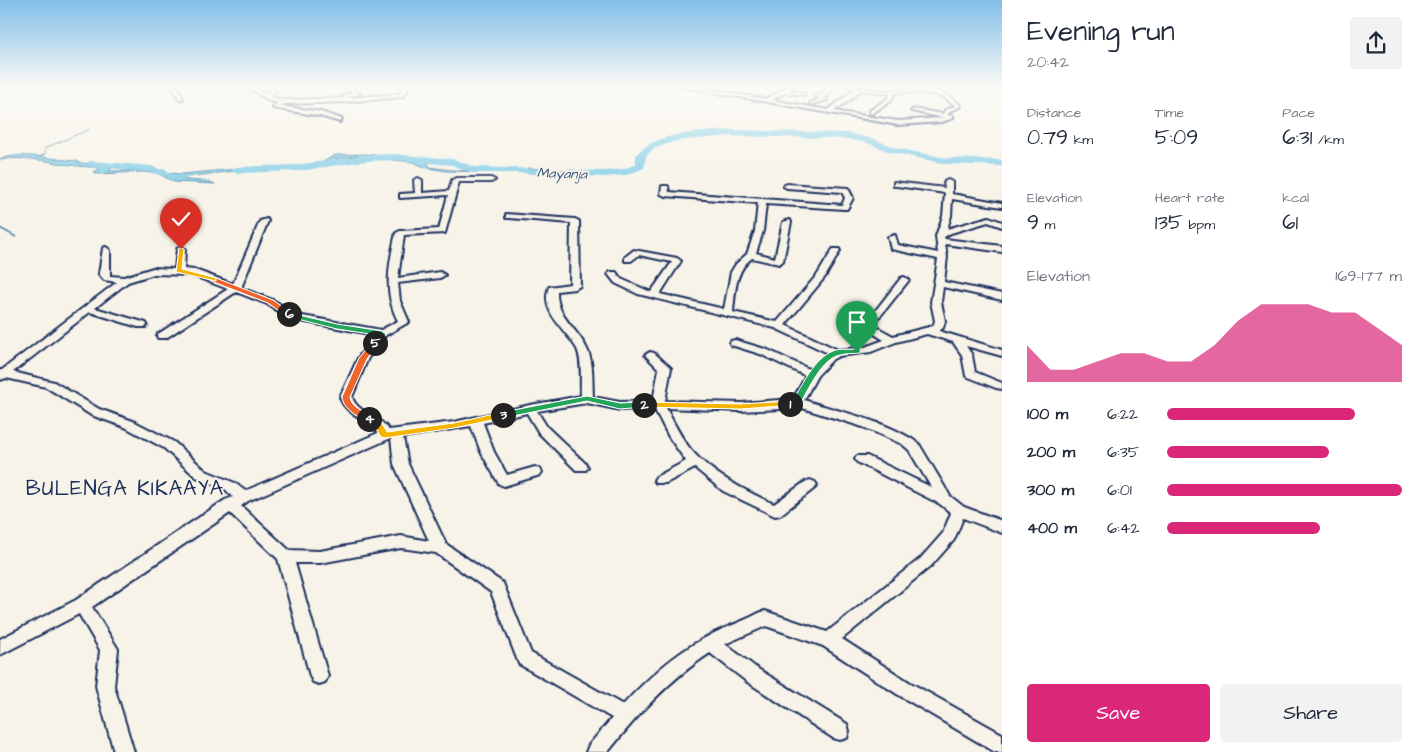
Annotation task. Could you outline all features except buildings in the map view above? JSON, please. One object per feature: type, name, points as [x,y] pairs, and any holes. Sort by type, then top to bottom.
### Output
[{"type":"street","points":[[895,122],[913,122]]},
{"type":"street","points":[[418,180],[419,195]]},
{"type":"street","points":[[440,548],[401,464],[390,434],[354,410],[346,402],[346,397],[363,358],[382,334],[404,322],[396,311],[393,281],[394,257],[400,233],[442,231],[456,180],[490,180]]},
{"type":"street","points":[[897,184],[949,190],[1002,205]]},
{"type":"street","points":[[665,188],[665,194],[710,195],[844,207],[849,198],[845,190],[788,186]]},
{"type":"street","points":[[797,402],[812,375],[829,357],[836,353],[867,350],[892,340],[938,328],[940,321],[936,302],[943,257],[940,239],[947,216],[949,190]]},
{"type":"street","points":[[403,196],[451,193]]},
{"type":"street","points":[[751,256],[759,231],[762,201]]},
{"type":"street","points":[[509,216],[575,221],[575,286],[552,289],[551,295],[559,321],[583,350],[587,399]]},
{"type":"street","points":[[940,239],[948,231],[990,219],[1002,225]]},
{"type":"street","points":[[162,336],[236,288],[264,221]]},
{"type":"street","points":[[728,314],[733,278],[737,269],[744,260],[751,256],[779,260],[787,222]]},
{"type":"street","points":[[892,237],[894,247],[943,257]]},
{"type":"street","points":[[940,239],[1002,249]]},
{"type":"street","points":[[179,270],[181,249]]},
{"type":"street","points":[[106,250],[104,274],[107,278],[125,280]]},
{"type":"street","points":[[779,326],[822,275],[836,251]]},
{"type":"street","points":[[628,260],[636,252],[678,262],[654,295]]},
{"type":"street","points":[[1,375],[125,280],[153,271],[179,270],[199,274],[270,302],[294,317],[382,334]]},
{"type":"street","points":[[613,274],[618,281],[626,286],[654,295],[779,326],[836,353]]},
{"type":"street","points":[[393,281],[440,275]]},
{"type":"street","points":[[892,340],[865,325],[880,312],[904,280]]},
{"type":"street","points":[[940,284],[1002,297]]},
{"type":"street","points":[[89,309],[142,325]]},
{"type":"street","points":[[928,331],[1002,353]]},
{"type":"street","points":[[956,339],[967,355],[970,374],[1000,386]]},
{"type":"street","points":[[735,343],[764,352],[812,375]]},
{"type":"street","points":[[650,355],[665,368],[658,404],[675,437],[696,461],[728,488],[775,511],[810,485]]},
{"type":"street","points":[[1,375],[50,384],[95,412],[130,424],[169,445],[201,474],[230,486],[236,500],[285,556],[319,676]]},
{"type":"street","points":[[0,647],[82,605],[236,500],[390,434],[476,422],[530,409],[587,399],[620,406],[658,404],[781,406],[797,402],[867,424],[906,441],[914,448],[945,500]]},
{"type":"street","points":[[530,409],[543,430],[581,467]]},
{"type":"street","points":[[476,422],[492,464],[504,481],[535,472]]},
{"type":"street","points":[[862,460],[945,500],[959,511],[1002,527]]},
{"type":"street","points":[[661,480],[696,461]]},
{"type":"street","points":[[829,640],[926,562],[950,536],[959,511]]},
{"type":"street","points":[[285,556],[320,557],[401,542],[440,548],[497,588],[525,658],[624,715]]},
{"type":"street","points":[[82,605],[109,649],[105,686],[124,752]]},
{"type":"street","points":[[596,752],[624,715],[677,666],[711,643],[765,618],[829,640],[902,688],[1002,745]]},
{"type":"street","points":[[711,643],[752,675],[840,731]]},
{"type":"water","points":[[366,154],[426,161],[430,167],[451,170],[533,171],[527,168],[575,170],[597,174],[446,171],[428,168],[412,162],[355,156],[332,159],[318,167],[308,169],[279,170],[261,168],[185,177],[184,179],[215,184],[174,182],[157,173],[97,174],[94,172],[99,169],[98,167],[25,159],[0,160],[15,156],[37,156],[80,163],[115,165],[109,171],[165,170],[169,173],[182,174],[256,167],[309,167],[318,165],[335,155]]},
{"type":"waterway","points":[[37,158],[45,154],[45,148],[90,129]]},
{"type":"waterway","name":"Mayanja","points":[[236,170],[296,168],[366,158],[394,157],[454,162],[473,170],[604,174],[626,172],[641,166],[641,155],[650,147],[675,138],[728,133],[847,136],[871,141],[893,150],[946,161],[1002,163]]},
{"type":"waterway","name":"Mayanja","points":[[91,164],[151,169],[172,176]]},
{"type":"waterway","points":[[0,228],[16,237]]},
{"type":"district","name":"BULENGA KIKAAYA","points":[[125,488]]},
{"type":"route","points":[[181,249],[179,270],[192,272],[246,292],[270,302],[294,317],[382,334],[363,358],[346,397],[346,402],[354,410],[378,425],[385,435],[454,426],[530,409],[587,399],[620,406],[658,404],[781,406],[797,402],[812,375],[829,357],[836,353],[857,352]]}]
